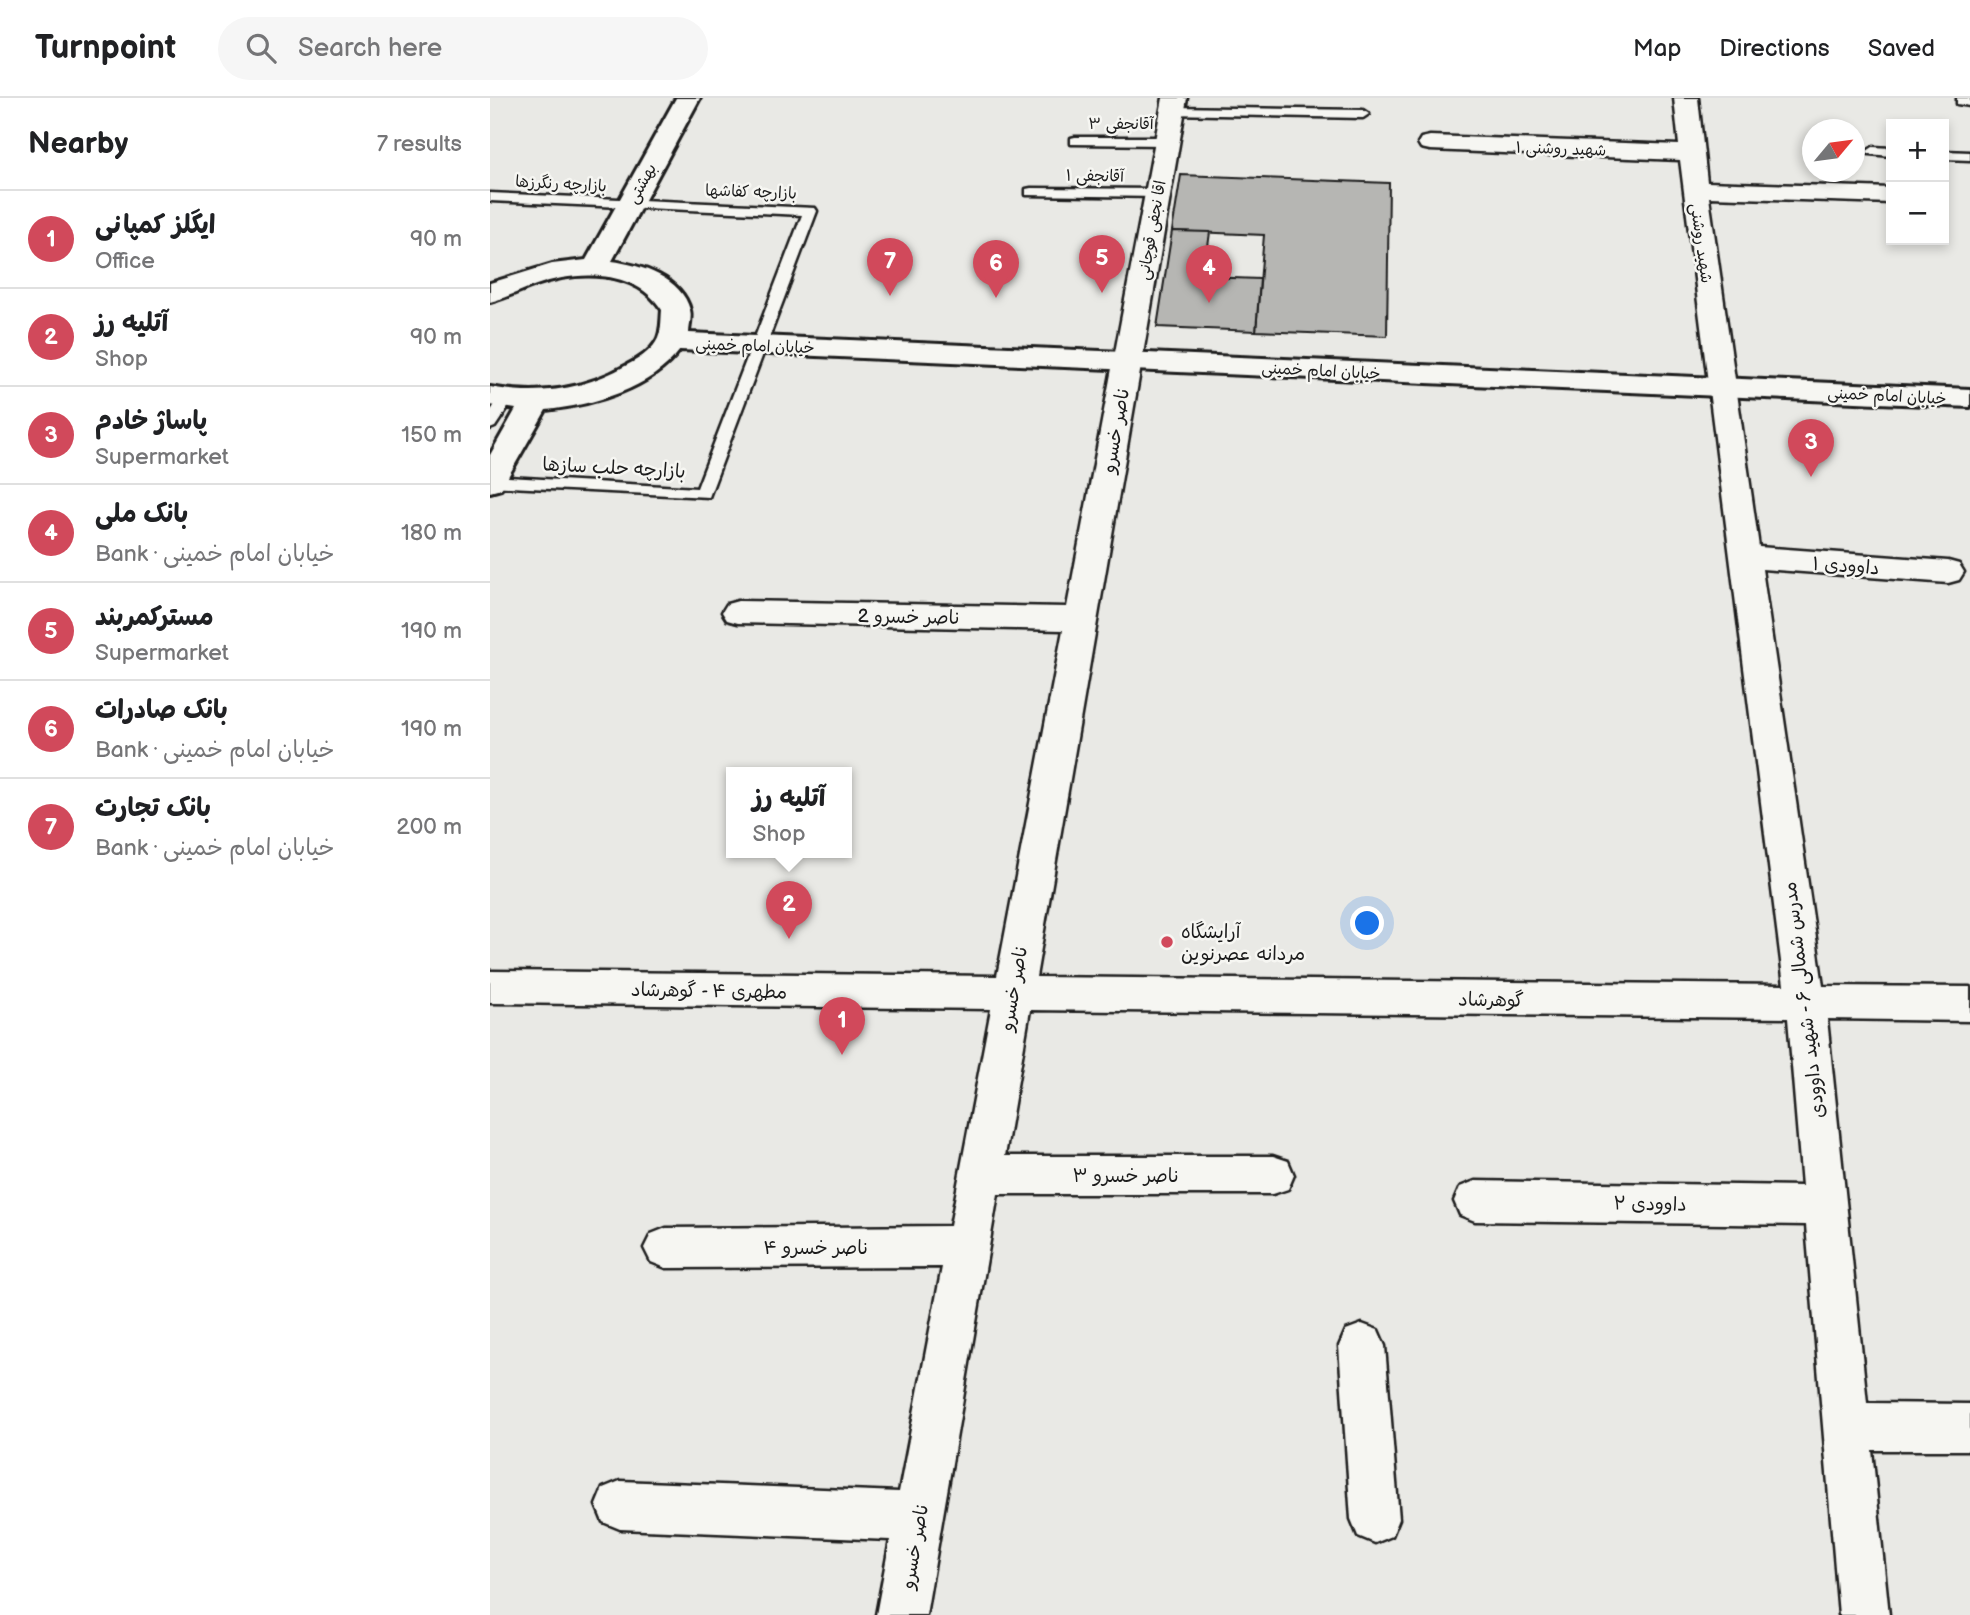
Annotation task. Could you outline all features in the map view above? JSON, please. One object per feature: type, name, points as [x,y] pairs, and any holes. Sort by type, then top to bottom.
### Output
[{"type":"main road","name":"بهشتی","points":[[595,268],[688,98]]},
{"type":"main road","points":[[490,294],[509,283],[551,271],[595,268],[638,275],[662,289],[676,310],[672,341],[651,363],[617,384],[574,398],[495,407]]},
{"type":"main road","name":"خیابان امام خمینی","points":[[672,341],[1970,398]]},
{"type":"main road","points":[[490,481],[536,401]]},
{"type":"street","name":"شهید روشنی","points":[[1686,98],[1721,387]]},
{"type":"street","name":"اقا نجفی قوچانی","points":[[1128,361],[1174,104]]},
{"type":"street","name":"شهید روشنی ۱","points":[[1430,143],[1693,153]]},
{"type":"street","points":[[1695,189],[1886,195]]},
{"type":"street","name":"ناصر خسرو","points":[[901,1615],[1011,994],[1128,361]]},
{"type":"street","name":"مدرس شمالی ۶ - شهید داوودی","points":[[1721,387],[1806,1002],[1864,1615]]},
{"type":"street","name":"داوودی ۱","points":[[1744,557],[1948,572]]},
{"type":"street","name":"ناصر خسرو 2","points":[[738,612],[1080,619]]},
{"type":"street","name":"مطهری ۴ - گوهرشاد","points":[[490,987],[1011,994]]},
{"type":"street","name":"گوهرشاد","points":[[1011,994],[1970,1004]]},
{"type":"street","name":"ناصر خسرو ۳","points":[[979,1175],[1273,1174]]},
{"type":"street","name":"داوودی ۲","points":[[1475,1201],[1825,1206]]},
{"type":"street","name":"ناصر خسرو ۴","points":[[666,1248],[967,1246]]},
{"type":"street","points":[[1362,1346],[1375,1519]]},
{"type":"street","points":[[1846,1426],[1970,1427]]},
{"type":"street","points":[[621,1505],[919,1517]]},
{"type":"lane","points":[[1174,104],[1363,114]]},
{"type":"lane","name":"آقانجفی ۳","points":[[1074,141],[1167,141]]},
{"type":"lane","points":[[1874,151],[1886,152]]},
{"type":"lane","points":[[1949,155],[1970,156]]},
{"type":"lane","name":"آقانجفی ۱","points":[[1031,191],[1158,193]]},
{"type":"lane","name":"بازارچه رنگرزها","points":[[490,197],[630,204]]},
{"type":"lane","name":"بازارچه کفاشها","points":[[630,204],[810,211],[759,345]]},
{"type":"lane","name":"بازارچه حلب سازها","points":[[490,481],[703,493],[759,345]]},
{"type":"building","points":[[1181,175],[1389,183],[1387,336],[1256,331],[1264,235],[1172,231]]},
{"type":"building","points":[[1172,231],[1210,232],[1204,277],[1260,279],[1256,331],[1157,327]]},
{"type":"place","name":"مسترکمربند","points":[[1102,293]]},
{"type":"place","name":"بانک تجارت","points":[[890,296]]},
{"type":"place","name":"بانک صادرات","points":[[996,298]]},
{"type":"place","name":"بانک ملی","points":[[1209,303]]},
{"type":"place","name":"پاساژ خادم","points":[[1811,477]]},
{"type":"place","name":"آتلیه رز","points":[[789,939]]},
{"type":"place","name":"آرایشگاه مردانه عصرنوین","points":[[1167,942]]},
{"type":"place","name":"ایگلز کمپانی","points":[[842,1055]]}]
